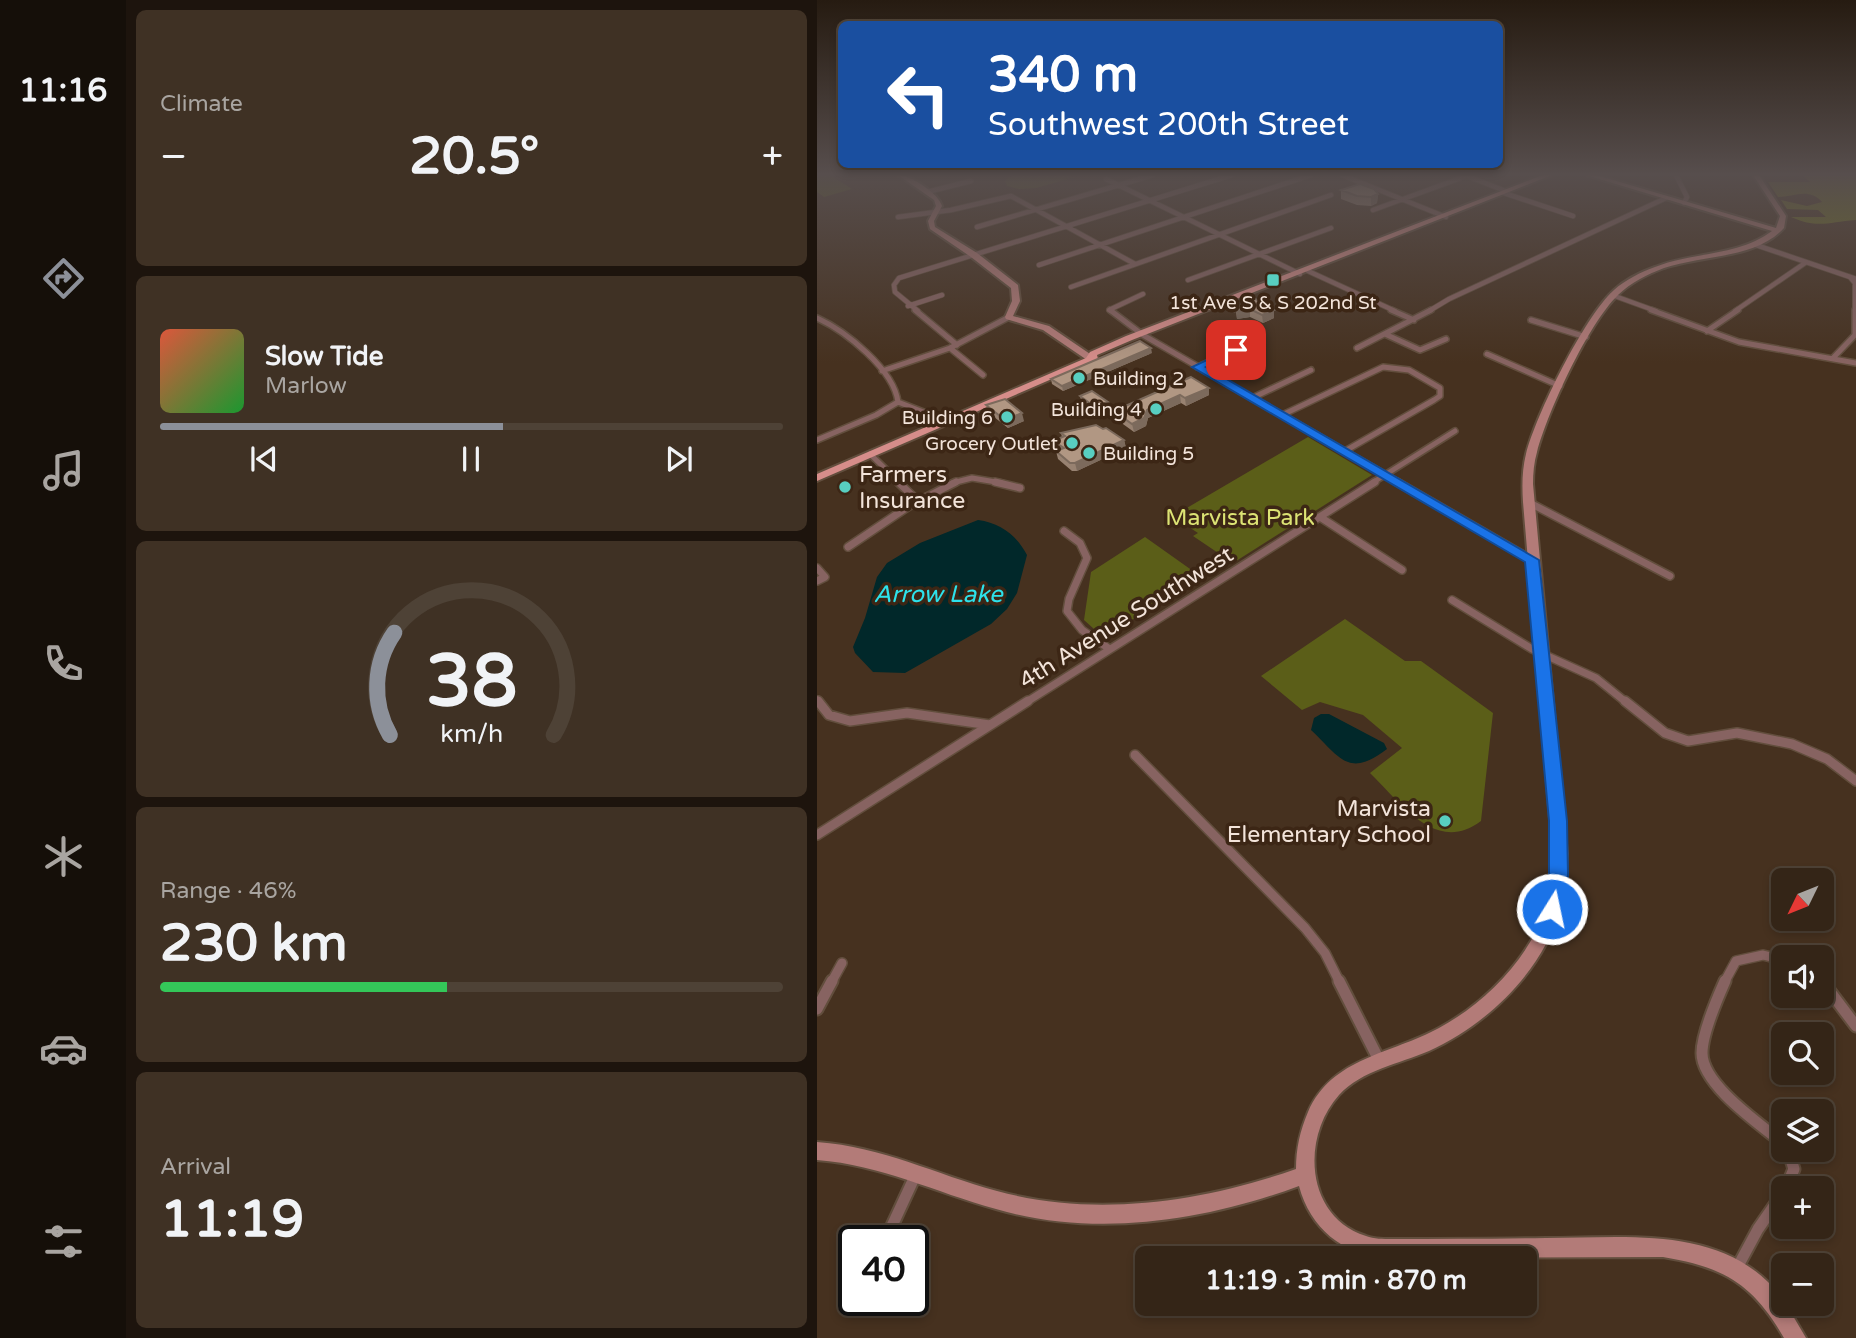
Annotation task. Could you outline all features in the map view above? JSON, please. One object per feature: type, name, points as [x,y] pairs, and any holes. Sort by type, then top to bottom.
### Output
[{"type":"main road","points":[[817,478],[940,422],[1119,348],[1143,335],[1392,237]]},
{"type":"street","points":[[882,371],[953,346],[1009,317],[1017,297],[1015,287],[975,255],[947,237]]},
{"type":"street","points":[[983,375],[908,306],[895,292],[895,282],[921,269],[1033,237]]},
{"type":"street","points":[[1087,237],[1135,264]]},
{"type":"street","points":[[1039,265],[1122,237]]},
{"type":"street","points":[[1071,287],[1212,237]]},
{"type":"street","points":[[1224,237],[1414,320]]},
{"type":"street","points":[[1188,280],[1304,237]]},
{"type":"street","points":[[1357,348],[1449,299],[1583,237]]},
{"type":"street","points":[[1768,237],[1756,245],[1659,267],[1612,295],[1560,386],[1538,432],[1527,477],[1532,560],[1560,854],[1555,897],[1547,922],[1530,955],[1495,996],[1447,1032],[1352,1074],[1323,1101],[1307,1135],[1303,1156],[1309,1193],[1325,1219],[1344,1236],[1372,1247],[1663,1247],[1709,1256],[1737,1268],[1750,1278],[1776,1305],[1796,1338]]},
{"type":"street","points":[[1756,245],[1853,278],[1855,335],[1834,357]]},
{"type":"street","points":[[1707,331],[1805,262]]},
{"type":"street","points":[[1143,294],[1109,310],[1143,335],[1532,560]]},
{"type":"street","points":[[908,306],[942,295]]},
{"type":"street","points":[[1612,295],[1707,331],[1757,346],[1834,357],[1856,363]]},
{"type":"street","points":[[1009,317],[1046,328],[1090,358]]},
{"type":"street","points":[[817,318],[829,323],[882,371],[894,384],[898,402]]},
{"type":"street","points":[[1531,320],[1586,337]]},
{"type":"street","points":[[1385,334],[1420,350],[1446,339]]},
{"type":"street","points":[[1198,367],[1254,342]]},
{"type":"street","points":[[1487,354],[1560,386]]},
{"type":"street","points":[[1282,415],[1375,369],[1390,365],[1406,369],[1436,384],[1441,392],[1440,396],[1345,451]]},
{"type":"street","points":[[1252,398],[1311,370]]},
{"type":"street","points":[[817,440],[898,402],[926,413],[940,422]]},
{"type":"street","name":"4th Avenue Southwest","points":[[817,835],[1108,648],[1222,580],[1455,431]]},
{"type":"street","points":[[817,432],[829,435]]},
{"type":"street","points":[[870,454],[918,501]]},
{"type":"street","points":[[848,547],[918,501],[968,479],[1020,488]]},
{"type":"street","points":[[1528,502],[1670,576]]},
{"type":"street","points":[[1320,517],[1401,570]]},
{"type":"street","points":[[1064,531],[1080,543],[1087,558],[1067,605],[1067,613],[1074,622],[1108,648]]},
{"type":"street","points":[[817,568],[825,577],[817,581]]},
{"type":"street","points":[[1452,600],[1543,654],[1596,678],[1652,724],[1676,738],[1688,741],[1737,733],[1792,744],[1827,760],[1856,780]]},
{"type":"street","points":[[817,701],[829,715],[850,722],[907,713],[990,725]]},
{"type":"street","points":[[1135,755],[1305,928],[1325,953],[1380,1062]]},
{"type":"street","points":[[1771,958],[1763,956],[1736,961],[1725,977],[1705,1038],[1702,1057],[1711,1075],[1725,1091],[1771,1132]]},
{"type":"street","points":[[817,1009],[842,963]]},
{"type":"street","points":[[1834,994],[1856,1026]]},
{"type":"street","points":[[817,1151],[850,1153],[1007,1203],[1057,1211],[1112,1213],[1165,1209],[1243,1195],[1305,1175]]},
{"type":"street","points":[[892,1225],[916,1174]]},
{"type":"street","points":[[1737,1268],[1771,1210]]},
{"type":"green space","name":"Marvista Park","points":[[1308,437],[1372,475],[1233,563],[1193,536],[1198,533],[1175,518],[1171,521],[1168,519]]},
{"type":"green space","points":[[1145,537],[1200,576],[1104,638],[1084,620],[1091,572]]},
{"type":"green space","points":[[1345,619],[1405,661],[1421,661],[1493,713],[1481,821],[1465,830],[1449,832],[1434,829],[1420,821],[1370,773],[1402,748],[1363,715],[1320,702],[1302,710],[1261,676]]},
{"type":"water","name":"Arrow Lake","points":[[978,520],[994,524],[1007,532],[1027,555],[1017,593],[1007,609],[991,624],[905,673],[873,672],[855,653],[853,647],[877,577],[887,563],[920,543]]},
{"type":"water","points":[[1329,714],[1384,743],[1387,749],[1363,762],[1345,761],[1311,730],[1314,718]]},
{"type":"building","points":[[1254,298],[1274,310],[1262,315],[1250,309],[1236,311],[1244,302]]},
{"type":"building","points":[[1140,341],[1151,348],[1062,386],[1051,379]]},
{"type":"building","points":[[1191,377],[1209,388],[1185,398],[1180,395],[1147,410],[1144,418],[1132,424],[1114,411]]},
{"type":"building","points":[[1092,391],[1108,402],[1095,407],[1080,396]]},
{"type":"building","points":[[1005,399],[1022,413],[1005,420],[986,405]]},
{"type":"building","name":"Building 5","points":[[1096,425],[1124,440],[1075,463],[1070,463],[1056,451],[1064,448],[1053,441],[1065,436],[1061,433]]},
{"type":"place","name":"1st Ave S & S 202nd St","points":[[1273,280]]},
{"type":"place","name":"Building 2","points":[[1079,378]]},
{"type":"place","name":"Building 4","points":[[1156,409]]},
{"type":"place","name":"Building 6","points":[[1007,417]]},
{"type":"place","name":"Grocery Outlet","points":[[1072,443]]},
{"type":"place","name":"Building 5","points":[[1089,453]]},
{"type":"place","name":"Farmers Insurance","points":[[845,487]]},
{"type":"place","name":"Marvista Elementary School","points":[[1445,821]]},
{"type":"route","points":[[1236,350],[1198,367],[1532,560],[1560,854],[1552,909]]}]
